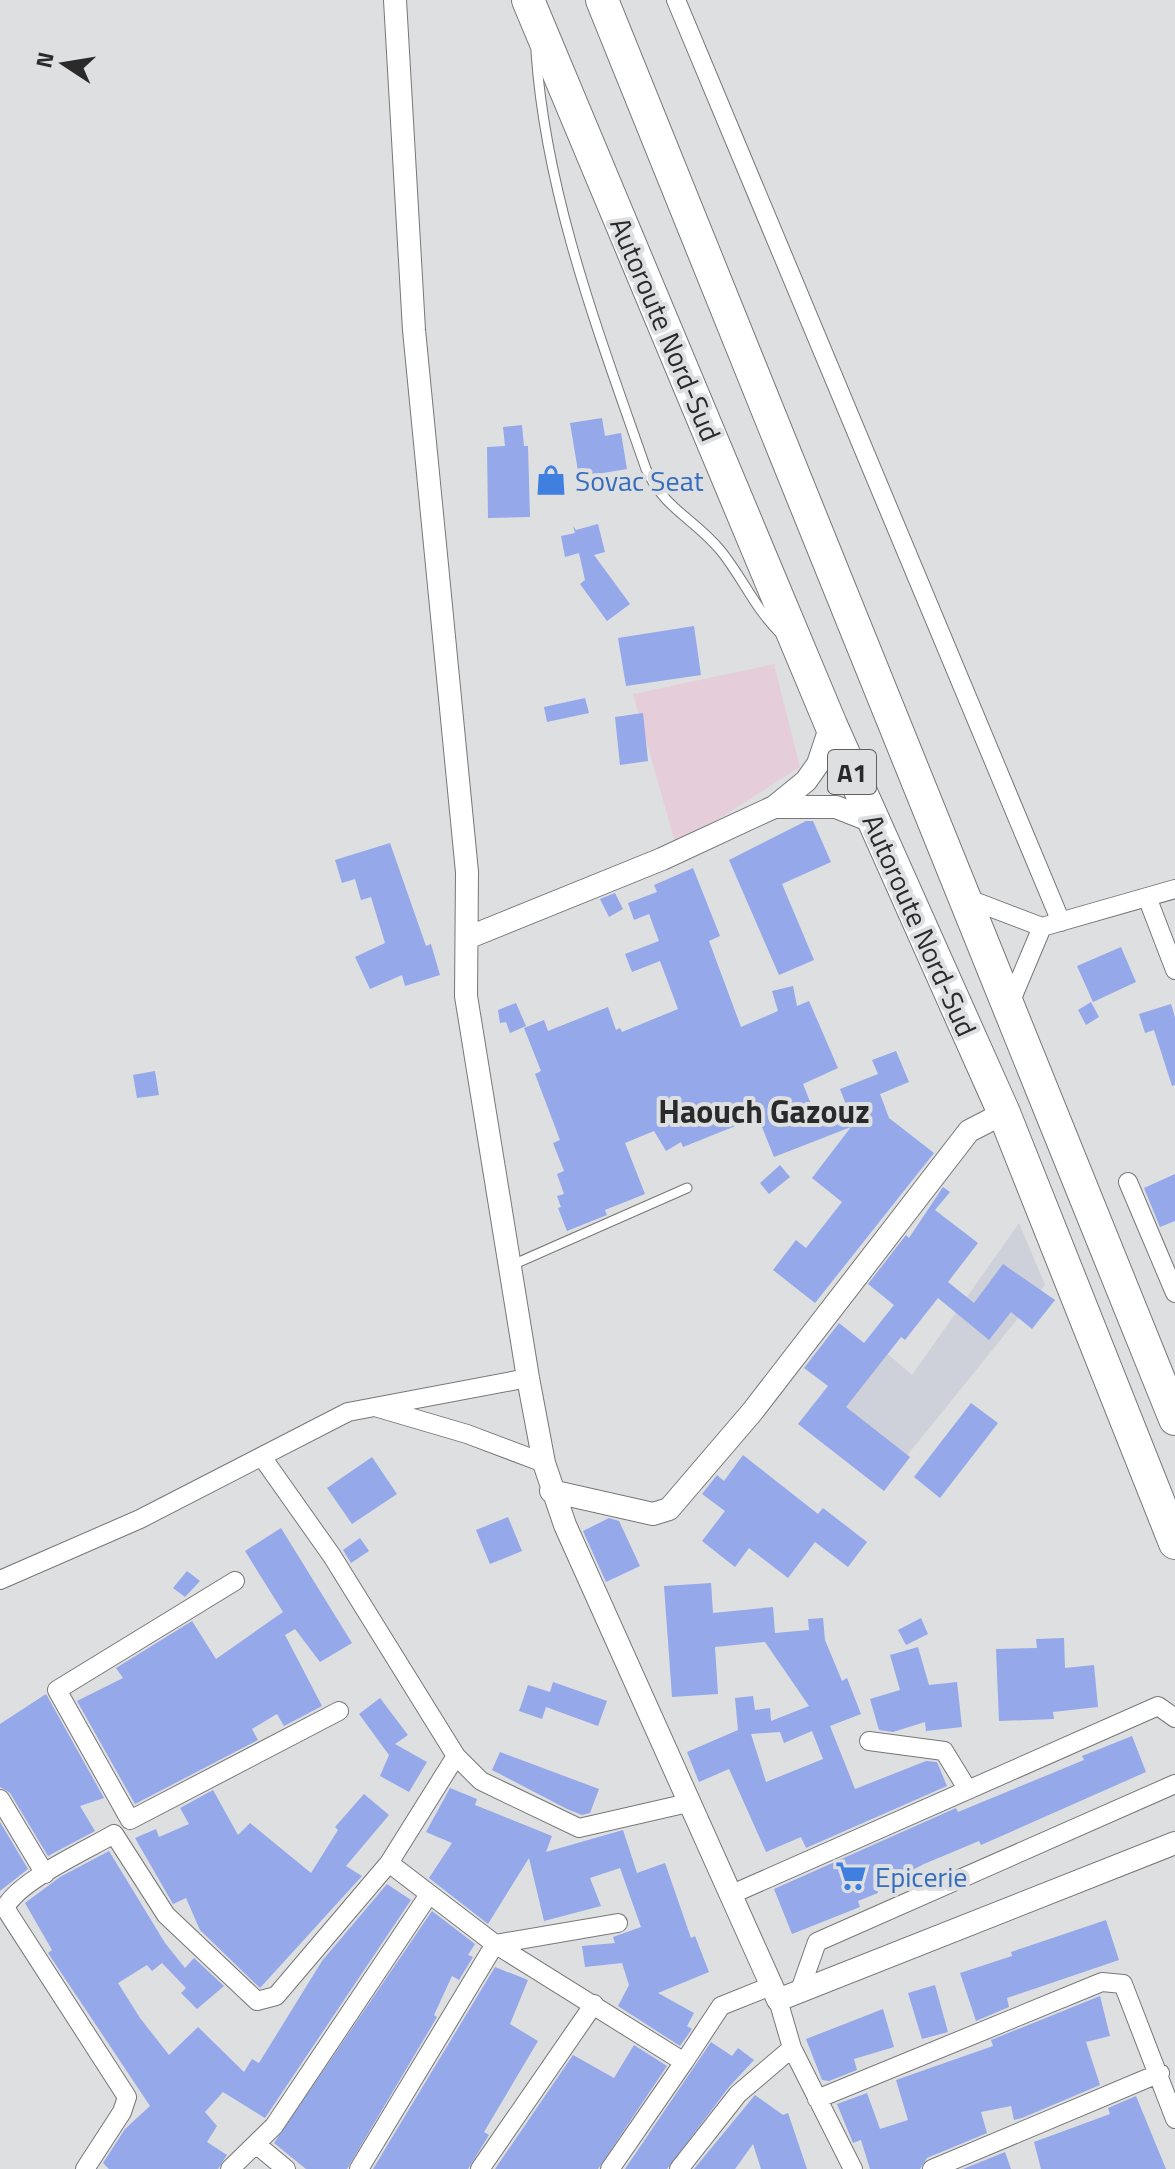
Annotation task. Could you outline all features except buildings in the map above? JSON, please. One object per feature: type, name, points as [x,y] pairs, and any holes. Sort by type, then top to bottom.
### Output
[{"type":"highway","name":"Autoroute Nord-Sud","points":[[602,0],[1010,1003],[1175,1419]]},
{"type":"highway","name":"Autoroute Nord-Sud","points":[[531,6],[831,725],[1004,1113],[1175,1543]]},
{"type":"street","points":[[395,0],[414,330],[467,872],[467,1005],[544,1463],[551,1491],[774,1993],[792,2048],[853,2169]]},
{"type":"street","points":[[676,0],[1061,922]]},
{"type":"street","points":[[467,938],[662,859],[774,807],[806,781],[818,764],[831,725]]},
{"type":"street","points":[[774,807],[805,804],[836,807],[874,822]]},
{"type":"street","points":[[966,898],[1042,927],[1175,889]]},
{"type":"street","points":[[1147,897],[1175,970]]},
{"type":"street","points":[[1010,1003],[1042,927]]},
{"type":"street","points":[[551,1491],[653,1514],[669,1509],[752,1412],[969,1131],[1004,1113]]},
{"type":"street","points":[[1128,1182],[1168,1257],[1175,1293]]},
{"type":"street","points":[[0,1580],[140,1519],[337,1416],[373,1406],[528,1378]]},
{"type":"street","points":[[373,1406],[467,1434],[544,1463]]},
{"type":"street","points":[[262,1457],[332,1556],[456,1756],[481,1781],[579,1828],[688,1803]]},
{"type":"street","points":[[130,1820],[57,1690],[235,1581]]},
{"type":"street","points":[[730,1895],[1158,1706],[1175,1718]]},
{"type":"street","points":[[85,2169],[122,2112],[127,2097],[5,1908],[9,1900],[45,1874],[114,1834],[130,1820],[339,1711]]},
{"type":"street","points":[[869,1741],[944,1751],[968,1790]]},
{"type":"street","points":[[114,1834],[166,1915],[257,2001],[276,1996],[389,1863],[456,1756]]},
{"type":"street","points":[[800,1990],[817,1942],[1175,1784]]},
{"type":"street","points":[[0,1799],[45,1874]]},
{"type":"street","points":[[610,2169],[721,2006],[800,1990],[1175,1843]]},
{"type":"street","points":[[389,1863],[428,1896],[495,1944],[684,2062]]},
{"type":"street","points":[[230,2169],[274,2126],[428,1896]]},
{"type":"street","points":[[359,2169],[495,1944],[618,1923]]},
{"type":"street","points":[[817,2099],[1060,1999],[1115,1981],[1123,1984],[1160,2073],[1175,2119]]},
{"type":"street","points":[[480,2169],[594,2004]]},
{"type":"street","points":[[679,2169],[738,2094],[792,2048]]},
{"type":"street","points":[[932,2169],[1160,2073]]},
{"type":"street","points":[[257,2145],[286,2169]]},
{"type":"lane","points":[[531,6],[539,92],[550,153],[580,274],[646,469],[661,497],[719,548],[764,616],[802,657]]},
{"type":"lane","points":[[510,1266],[687,1188]]},
{"type":"shaded area","points":[[774,664],[800,767],[676,846],[633,694]]},
{"type":"shaded area","points":[[1019,1223],[1045,1285],[905,1458],[831,1397],[875,1343],[912,1375]]},
{"type":"place","name":"Sovac Seat","points":[[551,480]]},
{"type":"place","name":"Epicerie","points":[[851,1876]]},
{"type":"district","name":"Haouch Gazouz","points":[[764,1111]]}]
